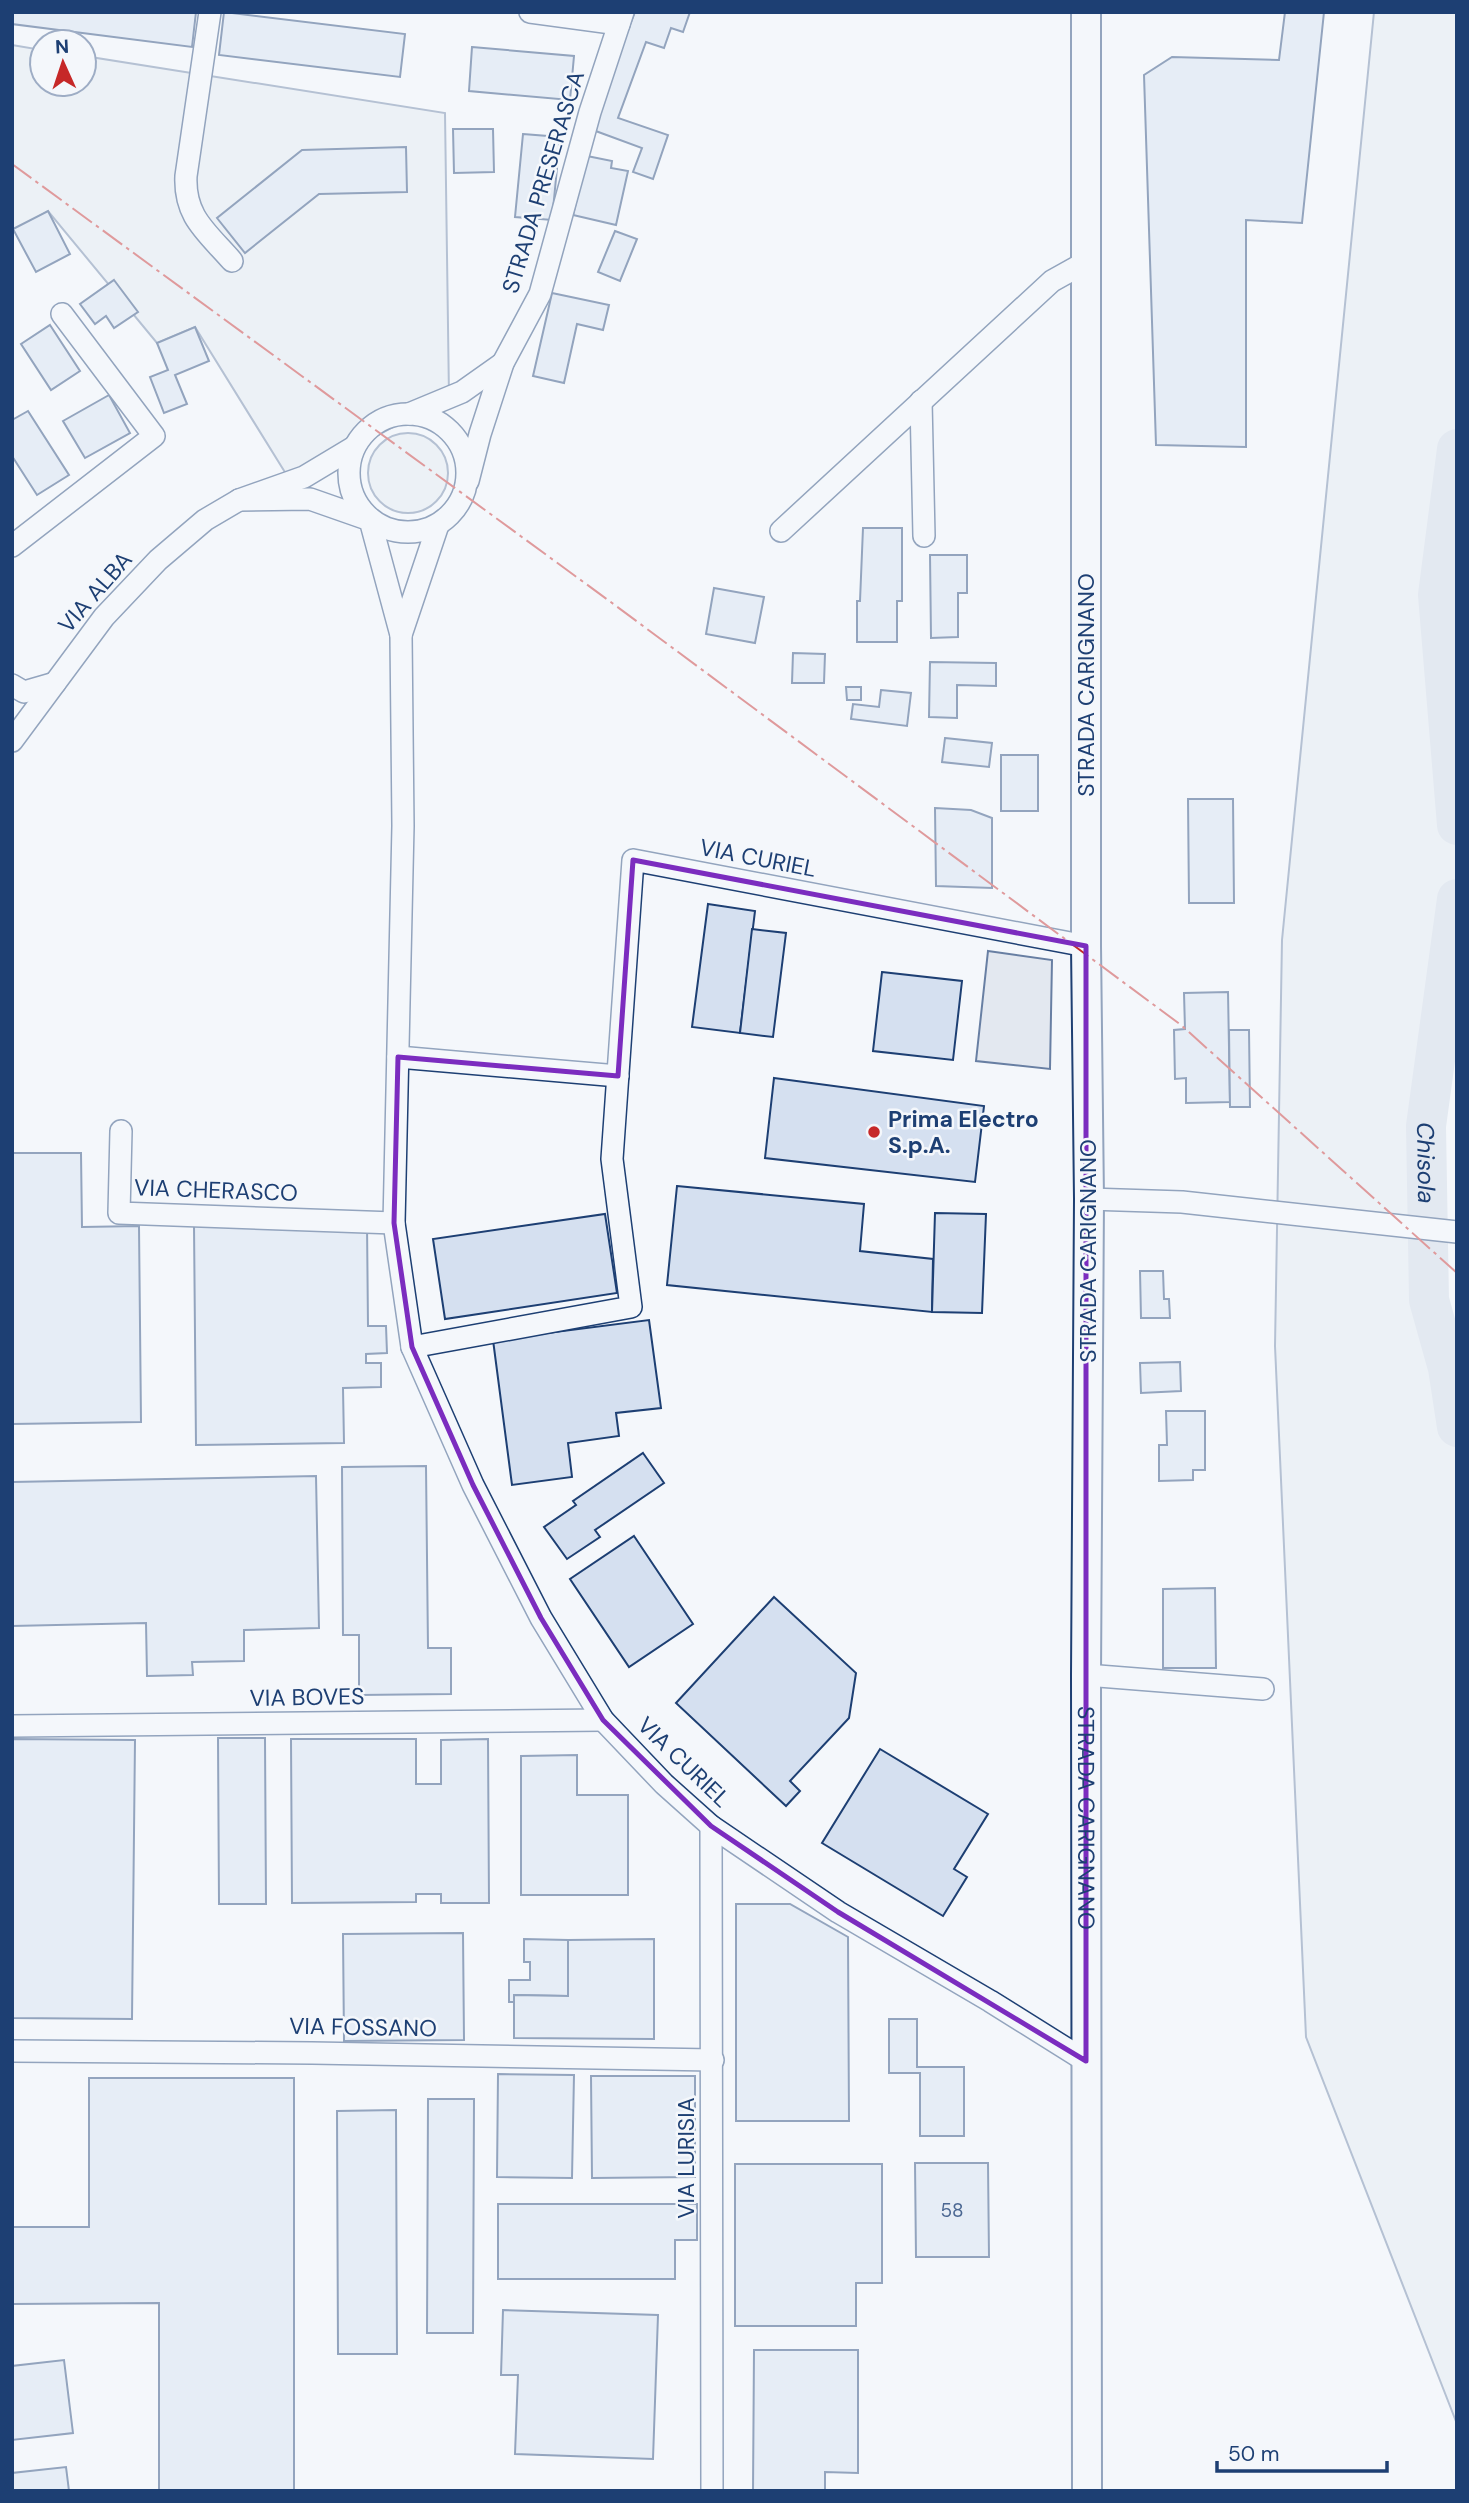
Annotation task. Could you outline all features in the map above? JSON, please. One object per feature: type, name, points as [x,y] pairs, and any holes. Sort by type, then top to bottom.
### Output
[{"type":"main road","name":"STRADA CARIGNANO","points":[[1086,12],[1086,946],[1089,1199],[1086,1675],[1087,2491]]},
{"type":"street","points":[[210,12],[185,196],[192,215],[232,261]]},
{"type":"street","points":[[530,12],[621,18]]},
{"type":"street","name":"STRADA PRESERASCA","points":[[468,481],[503,363],[540,294],[590,112],[621,18]]},
{"type":"street","points":[[780,531],[1052,281],[1086,262]]},
{"type":"street","points":[[12,546],[154,436],[62,314]]},
{"type":"street","name":"STRADA PRESERASCA","points":[[409,414],[462,392],[503,363]]},
{"type":"street","points":[[921,401],[924,536]]},
{"type":"street","points":[[409,414],[428,417],[446,427],[459,442],[467,461],[468,481],[458,507],[438,525],[416,533],[392,531],[370,520],[357,505],[350,486],[349,466],[354,447],[368,429],[387,418],[409,414]]},
{"type":"street","name":"VIA ALBA","points":[[13,737],[104,617],[158,560],[205,520],[239,500],[304,477],[354,447]]},
{"type":"street","name":"VIA ALBA","points":[[239,500],[310,499],[370,520]]},
{"type":"street","name":"VIA CURIEL","points":[[370,520],[401,635],[403,826],[394,1223],[412,1347],[472,1485],[541,1618],[603,1720],[664,1784],[711,1826],[838,1912],[990,2001],[1086,2062]]},
{"type":"street","name":"VIA CURIEL","points":[[401,635],[438,525]]},
{"type":"street","points":[[12,685],[24,692],[55,683]]},
{"type":"street","name":"VIA CURIEL","points":[[412,1347],[631,1307],[612,1159],[633,860],[1086,946]]},
{"type":"street","points":[[398,1057],[618,1076]]},
{"type":"street","name":"VIA CHERASCO","points":[[121,1131],[119,1213],[394,1223]]},
{"type":"street","points":[[1089,1199],[1182,1202],[1457,1232]]},
{"type":"street","points":[[1086,1675],[1263,1689]]},
{"type":"street","name":"VIA BOVES","points":[[12,1726],[603,1720]]},
{"type":"street","name":"VIA LURISIA","points":[[711,1826],[712,2491]]},
{"type":"street","name":"VIA FOSSANO","points":[[12,2051],[298,2052],[713,2060]]},
{"type":"highlighted area","points":[[633,860],[1086,946],[1086,2061],[838,1912],[711,1826],[603,1720],[541,1618],[473,1485],[412,1347],[394,1223],[398,1057],[618,1076]]},
{"type":"shaded area","points":[[1374,12],[1457,12],[1457,449],[1438,595],[1457,825],[1457,899],[1426,1126],[1429,1300],[1457,1448],[1457,2424],[1306,2037],[1275,1346],[1282,940]]},
{"type":"shaded area","points":[[12,45],[28,48],[28,98],[98,98],[98,58],[445,113],[449,397],[291,482],[195,327],[157,343],[48,211],[12,232]]},
{"type":"shaded area","points":[[400,433],[416,433],[437,444],[448,465],[448,481],[437,502],[416,513],[400,513],[386,507],[374,495],[368,481],[368,465],[374,451],[386,439]]},
{"type":"shaded area","points":[[988,951],[1052,960],[1050,1069],[976,1061]]},
{"type":"building","points":[[12,12],[196,12],[192,47],[98,35],[98,28],[43,28],[12,24]]},
{"type":"building","points":[[224,12],[405,34],[400,77],[219,55]]},
{"type":"building","points":[[635,12],[690,12],[683,32],[671,28],[664,48],[646,42],[618,118],[668,135],[653,179],[633,172],[642,148],[593,130],[598,106]]},
{"type":"building","points":[[1285,12],[1324,12],[1302,223],[1246,220],[1246,447],[1156,445],[1144,75],[1172,57],[1279,60]]},
{"type":"building","points":[[472,47],[574,56],[570,100],[469,91]]},
{"type":"building","points":[[453,129],[493,129],[494,172],[454,173]]},
{"type":"building","points":[[523,134],[560,137],[552,220],[515,217]]},
{"type":"building","points":[[406,147],[407,192],[319,194],[245,253],[217,218],[302,150]]},
{"type":"building","points":[[587,156],[612,161],[611,168],[628,171],[616,225],[573,215]]},
{"type":"building","points":[[48,211],[70,254],[36,272],[13,229]]},
{"type":"building","points":[[615,231],[637,239],[620,281],[598,272]]},
{"type":"building","points":[[114,280],[138,312],[114,328],[106,316],[95,324],[80,304]]},
{"type":"building","points":[[552,293],[609,305],[603,330],[577,324],[564,383],[533,376]]},
{"type":"building","points":[[50,325],[80,371],[51,390],[21,344]]},
{"type":"building","points":[[195,327],[209,361],[175,375],[187,404],[164,413],[150,377],[168,370],[157,343]]},
{"type":"building","points":[[109,395],[130,433],[85,458],[63,421]]},
{"type":"building","points":[[28,411],[69,475],[37,495],[12,456],[12,420]]},
{"type":"building","points":[[863,528],[902,528],[902,601],[897,601],[897,642],[857,642],[857,601],[860,601]]},
{"type":"building","points":[[930,555],[967,555],[967,593],[958,593],[958,637],[931,638]]},
{"type":"building","points":[[714,588],[764,597],[755,643],[706,634]]},
{"type":"building","points":[[793,653],[825,654],[824,683],[792,683]]},
{"type":"building","points":[[930,662],[996,663],[996,686],[957,685],[957,718],[929,717]]},
{"type":"building","points":[[846,687],[861,687],[861,700],[847,700]]},
{"type":"building","points":[[881,690],[911,693],[907,726],[851,719],[853,704],[879,707]]},
{"type":"building","points":[[945,738],[992,743],[989,767],[942,762]]},
{"type":"building","points":[[1001,755],[1038,755],[1038,811],[1001,811]]},
{"type":"building","points":[[1188,799],[1233,799],[1234,903],[1189,903]]},
{"type":"building","points":[[935,808],[971,810],[992,818],[992,888],[936,886]]},
{"type":"building","points":[[708,904],[755,911],[740,1033],[692,1027]]},
{"type":"building","points":[[752,929],[786,933],[773,1037],[740,1033]]},
{"type":"building","points":[[882,972],[962,981],[953,1060],[873,1051]]},
{"type":"building","points":[[1228,992],[1230,1102],[1186,1103],[1186,1078],[1175,1079],[1174,1030],[1185,1029],[1184,993]]},
{"type":"building","points":[[1229,1030],[1249,1030],[1250,1107],[1230,1107]]},
{"type":"building","name":"Prima Electro S.p.A.","points":[[774,1078],[984,1106],[975,1182],[765,1158]]},
{"type":"building","points":[[12,1153],[81,1153],[82,1227],[139,1226],[141,1422],[12,1424]]},
{"type":"building","points":[[677,1186],[864,1204],[860,1251],[933,1259],[932,1312],[667,1285]]},
{"type":"building","points":[[935,1213],[986,1214],[982,1313],[932,1312]]},
{"type":"building","points":[[605,1214],[617,1293],[445,1319],[433,1239]]},
{"type":"building","points":[[367,1223],[368,1326],[386,1326],[387,1353],[366,1354],[366,1363],[381,1363],[381,1387],[343,1388],[344,1443],[196,1445],[194,1225]]},
{"type":"building","points":[[1140,1271],[1163,1271],[1164,1299],[1169,1299],[1170,1318],[1141,1318]]},
{"type":"building","points":[[649,1320],[661,1408],[616,1413],[619,1436],[568,1443],[572,1477],[512,1485],[493,1340]]},
{"type":"building","points":[[1180,1362],[1181,1391],[1141,1393],[1140,1363]]},
{"type":"building","points":[[1166,1411],[1205,1411],[1205,1470],[1193,1470],[1193,1480],[1159,1481],[1159,1445],[1167,1445]]},
{"type":"building","points":[[643,1453],[664,1483],[595,1530],[600,1537],[567,1559],[544,1527],[576,1505],[573,1501]]},
{"type":"building","points":[[426,1466],[428,1648],[451,1648],[451,1694],[359,1695],[359,1635],[343,1635],[342,1467]]},
{"type":"building","points":[[316,1476],[319,1628],[244,1630],[244,1661],[192,1662],[193,1675],[147,1676],[146,1623],[12,1626],[12,1482]]},
{"type":"building","points":[[634,1536],[693,1624],[629,1667],[570,1579]]},
{"type":"building","points":[[1215,1588],[1216,1668],[1163,1668],[1163,1589]]},
{"type":"building","points":[[774,1597],[856,1673],[849,1718],[790,1781],[800,1791],[786,1806],[676,1703]]},
{"type":"building","points":[[218,1738],[265,1738],[266,1904],[219,1904]]},
{"type":"building","points":[[12,1739],[135,1740],[132,2019],[12,2018]]},
{"type":"building","points":[[291,1739],[416,1739],[416,1784],[441,1784],[441,1740],[488,1739],[489,1903],[441,1903],[441,1894],[416,1894],[416,1902],[292,1903]]},
{"type":"building","points":[[880,1749],[988,1814],[954,1869],[967,1877],[943,1916],[822,1843]]},
{"type":"building","points":[[577,1755],[577,1795],[628,1795],[628,1895],[521,1895],[521,1756]]},
{"type":"building","points":[[736,1904],[790,1904],[848,1937],[849,2121],[736,2121]]},
{"type":"building","points":[[463,1933],[464,2040],[344,2041],[343,1934]]},
{"type":"building","points":[[524,1939],[568,1940],[568,1996],[514,1995],[514,2002],[509,2002],[509,1980],[530,1980],[530,1962],[524,1962]]},
{"type":"building","points":[[654,1939],[654,2039],[514,2038],[514,1995],[568,1996],[568,1940]]},
{"type":"building","points":[[889,2019],[917,2019],[917,2067],[964,2067],[964,2136],[920,2136],[920,2073],[889,2073]]},
{"type":"building","points":[[498,2074],[574,2075],[572,2178],[497,2177]]},
{"type":"building","points":[[591,2076],[695,2076],[695,2177],[592,2178]]},
{"type":"building","points":[[89,2078],[294,2078],[294,2491],[159,2491],[159,2303],[12,2304],[12,2227],[89,2227]]},
{"type":"building","points":[[428,2099],[474,2099],[473,2333],[427,2333]]},
{"type":"building","points":[[396,2110],[397,2354],[338,2354],[337,2111]]},
{"type":"building","points":[[915,2163],[988,2163],[989,2257],[916,2257]]},
{"type":"building","points":[[735,2164],[882,2164],[882,2283],[856,2283],[856,2326],[735,2326]]},
{"type":"building","points":[[498,2204],[697,2204],[697,2240],[675,2240],[675,2279],[498,2279]]},
{"type":"building","points":[[503,2310],[658,2315],[653,2459],[515,2454],[518,2375],[501,2375]]},
{"type":"building","points":[[754,2350],[858,2350],[858,2473],[825,2472],[825,2491],[753,2491]]},
{"type":"building","points":[[64,2360],[73,2433],[12,2440],[12,2366]]},
{"type":"building","points":[[66,2467],[69,2491],[12,2491],[12,2473]]},
{"type":"waterway","name":"Chisola","points":[[1457,449],[1438,595],[1457,825]]},
{"type":"waterway","name":"Chisola","points":[[1457,899],[1426,1126],[1429,1300],[1448,1368],[1457,1427]]},
{"type":"power","points":[[12,164],[608,600],[1181,1025],[1457,1273]]},
{"type":"place","name":"Prima Electro S.p.A.","points":[[874,1132]]}]
